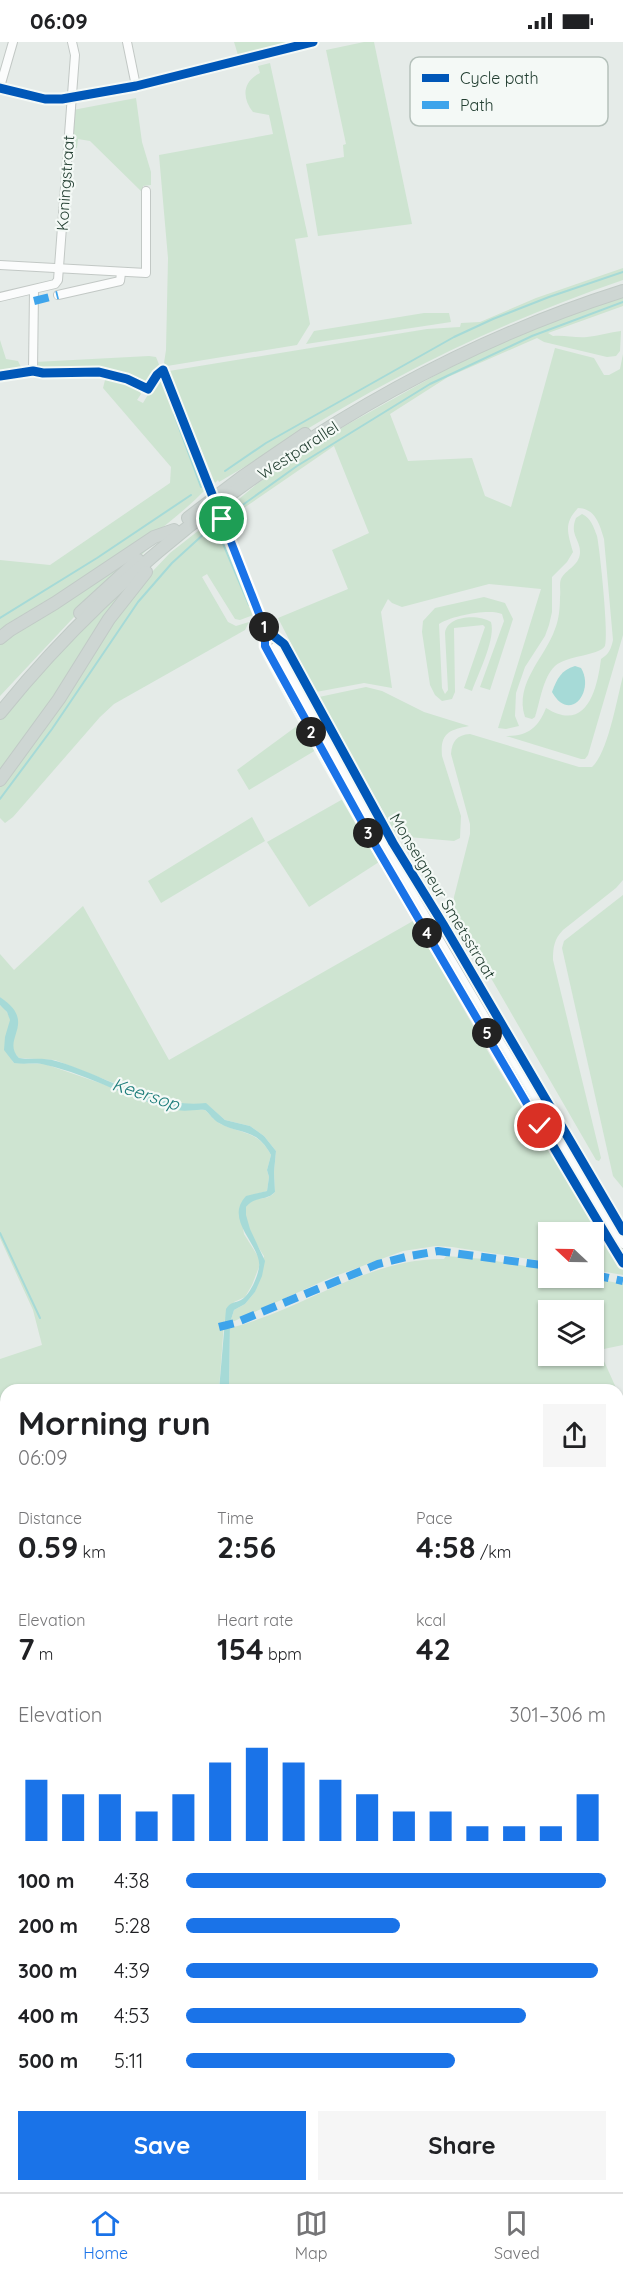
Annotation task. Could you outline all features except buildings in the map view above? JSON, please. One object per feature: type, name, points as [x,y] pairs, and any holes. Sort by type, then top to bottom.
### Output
[{"type":"main road","name":"Westparallel","points":[[0,713],[67,638],[156,555],[216,502],[287,446],[333,417],[437,359],[544,311],[623,283]]},
{"type":"main road","name":"Westparallel","points":[[0,700],[91,603],[174,530],[216,502],[317,436],[416,379],[509,334],[623,291]]},
{"type":"main road","points":[[0,638],[154,537],[174,530]]},
{"type":"main road","points":[[0,780],[59,699],[102,630],[146,572],[156,555]]},
{"type":"street","points":[[13,42],[0,87],[45,99],[72,98],[136,86],[314,42]]},
{"type":"street","name":"Koningstraat","points":[[59,269],[75,55],[72,42]]},
{"type":"street","points":[[127,42],[136,86]]},
{"type":"street","points":[[0,265],[146,273],[146,191]]},
{"type":"street","points":[[0,297],[34,290],[57,282],[59,269]]},
{"type":"street","points":[[58,295],[120,281],[122,273]]},
{"type":"street","points":[[33,371],[34,290]]},
{"type":"street","points":[[0,376],[33,371],[113,374],[148,389],[157,375],[164,370]]},
{"type":"street","name":"Monseigneur Smetsstraat","points":[[275,647],[438,936],[579,1175],[623,1244]]},
{"type":"green space","points":[[234,42],[298,42],[238,55]]},
{"type":"green space","points":[[374,42],[412,224],[318,236],[306,164],[344,157],[343,145],[346,144],[326,50]]},
{"type":"green space","points":[[270,63],[308,237],[295,239],[310,324],[297,345],[167,366],[164,363],[168,258],[159,155],[273,134],[269,115],[253,112],[246,96],[250,81],[260,73],[258,66]]},
{"type":"green space","points":[[136,98],[142,142],[151,172],[151,185],[143,186],[143,193],[90,141],[78,139],[77,148],[70,148],[73,110]]},
{"type":"green space","points":[[623,268],[623,280],[533,314],[417,367],[215,483],[169,371],[427,329],[460,327],[461,323],[480,322],[536,298]]},
{"type":"green space","points":[[623,293],[623,306],[548,333],[553,336],[583,337],[621,331],[620,351],[616,356],[607,357],[544,342],[537,338],[448,377],[390,414],[408,461],[472,458],[485,496],[511,507],[555,348],[594,358],[604,375],[620,369],[623,354],[623,635],[585,759],[506,736],[514,736],[531,730],[536,726],[546,708],[560,714],[571,715],[580,712],[592,695],[601,659],[608,653],[611,646],[613,640],[604,539],[596,518],[584,509],[578,508],[570,519],[568,534],[573,552],[567,562],[552,577],[552,612],[549,625],[545,636],[525,667],[516,693],[515,716],[519,726],[498,728],[541,589],[489,584],[402,607],[388,599],[381,612],[392,688],[364,683],[316,692],[278,618],[348,589],[332,550],[369,533],[334,446],[238,512],[233,504],[258,483],[343,427],[493,343]]},
{"type":"green space","points":[[424,313],[449,313],[451,322],[306,344],[314,331]]},
{"type":"green space","points":[[0,340],[6,359],[18,361],[23,371],[0,372]]},
{"type":"green space","points":[[156,357],[160,367],[149,380],[143,382],[104,371],[68,368],[40,370],[35,365],[35,362]]},
{"type":"green space","points":[[106,376],[138,387],[141,394],[137,400],[143,403],[158,378],[164,377],[205,490],[159,530],[134,548],[0,633],[0,560],[50,565],[170,483],[171,467],[103,388]]},
{"type":"green space","points":[[582,514],[590,521],[597,536],[605,611],[605,646],[596,652],[560,662],[555,666],[548,676],[535,717],[532,719],[525,717],[524,693],[532,671],[556,625],[561,579],[579,557],[580,548],[574,533],[574,524],[576,518]]},
{"type":"green space","points":[[212,520],[213,522],[217,520],[256,614],[240,620],[235,619],[207,574],[202,577],[228,622],[236,626],[249,622],[245,630],[114,704],[13,817],[5,823],[0,818],[0,784],[133,592],[170,553]]},
{"type":"green space","points":[[159,539],[74,617],[0,696],[0,643]]},
{"type":"green space","points":[[144,569],[0,776],[0,716],[39,672]]},
{"type":"green space","points":[[484,597],[505,603],[513,619],[490,690],[480,687],[504,621],[502,614],[480,612],[439,624],[442,688],[445,694],[448,690],[445,633],[447,627],[457,620],[472,617],[491,622],[492,629],[486,656],[472,691],[464,688],[485,627],[483,625],[454,628],[455,692],[452,699],[442,701],[435,695],[430,685],[422,632],[423,621],[435,608]]},
{"type":"green space","points":[[623,676],[623,880],[560,933],[553,956],[601,1158],[599,1161],[596,1160],[454,914],[454,897],[470,834],[470,824],[451,754],[456,740],[470,734],[579,767],[592,767],[603,750]]},
{"type":"green space","points":[[366,687],[382,691],[424,712],[469,726],[447,734],[444,737],[442,748],[442,756],[461,816],[460,838],[454,841],[397,836],[319,697]]},
{"type":"green space","points":[[301,723],[316,750],[249,790],[237,770]]},
{"type":"green space","points":[[343,799],[379,862],[309,907],[267,842]]},
{"type":"green space","points":[[252,817],[265,841],[161,903],[148,881]]},
{"type":"green space","points":[[623,895],[623,1188],[613,1176],[562,948],[564,941]]},
{"type":"green space","points":[[83,906],[169,1060],[413,921],[494,1062],[593,1222],[538,1222],[538,1260],[452,1247],[436,1246],[403,1251],[330,1278],[230,1323],[234,1310],[245,1304],[255,1292],[264,1256],[248,1227],[245,1211],[247,1204],[253,1200],[267,1197],[275,1192],[276,1151],[264,1136],[250,1126],[225,1120],[209,1106],[174,1104],[147,1096],[55,1060],[19,1058],[11,1049],[12,1035],[18,1023],[6,1002],[0,997],[0,954],[14,970]]},
{"type":"green space","points":[[0,1005],[10,1019],[9,1049],[14,1063],[45,1064],[175,1109],[205,1110],[220,1124],[256,1138],[271,1155],[267,1170],[269,1177],[267,1191],[256,1194],[240,1211],[244,1234],[259,1258],[259,1267],[245,1297],[234,1302],[224,1322],[219,1384],[0,1384],[0,1359],[42,1345],[33,1310],[0,1238]]},
{"type":"green space","points":[[604,1239],[623,1270],[623,1275],[604,1272]]},
{"type":"green space","points":[[446,1256],[484,1259],[538,1268],[538,1288],[604,1288],[604,1280],[623,1284],[623,1345],[604,1349],[604,1300],[538,1300],[538,1366],[604,1366],[604,1361],[614,1384],[229,1384],[230,1328],[257,1320],[336,1286],[388,1267],[416,1261],[444,1259]]},
{"type":"water","points":[[575,666],[581,668],[585,677],[585,686],[578,701],[573,705],[566,705],[559,701],[552,692],[560,676]]},
{"type":"water","points":[[0,997],[11,1006],[17,1015],[14,1051],[19,1058],[56,1061],[129,1090],[167,1101],[206,1103],[225,1120],[250,1126],[264,1136],[276,1151],[275,1192],[268,1197],[253,1201],[246,1207],[250,1229],[265,1261],[255,1292],[245,1304],[234,1310],[230,1323],[229,1384],[220,1384],[226,1309],[247,1294],[259,1267],[255,1250],[241,1224],[240,1205],[246,1196],[267,1191],[269,1177],[267,1170],[271,1155],[260,1140],[219,1123],[205,1110],[181,1111],[160,1106],[63,1069],[42,1064],[14,1063],[4,1050],[10,1020],[7,1012],[0,1005]]},
{"type":"waterway","points":[[225,471],[266,443],[454,337],[549,297],[623,272]]},
{"type":"waterway","points":[[237,509],[297,466],[430,384],[532,336],[623,302]]},
{"type":"waterway","points":[[174,414],[201,487]]},
{"type":"waterway","points":[[0,618],[97,558],[191,495]]},
{"type":"waterway","points":[[216,527],[249,605]]},
{"type":"waterway","points":[[0,799],[52,729],[138,602],[172,563],[206,532]]},
{"type":"waterway","points":[[0,1233],[40,1318]]},
{"type":"marked path","points":[[34,301],[58,295]]},
{"type":"marked path","points":[[219,1327],[235,1323],[378,1264],[410,1256],[438,1251],[538,1265]]},
{"type":"marked path","points":[[604,1277],[623,1281]]},
{"type":"cycle path","points":[[0,88],[45,99],[62,99],[136,86],[313,42]]},
{"type":"cycle path","points":[[0,376],[33,371],[43,373],[99,372],[127,379],[148,389],[163,370],[265,629],[265,646],[271,658],[373,840],[623,1263]]},
{"type":"cycle path","points":[[265,629],[284,644],[393,843],[623,1231]]},
{"type":"route","points":[[222,519],[265,629],[265,646],[371,838],[540,1126]]},
{"type":"water label","name":"Keersop","points":[[146,1094]]}]
